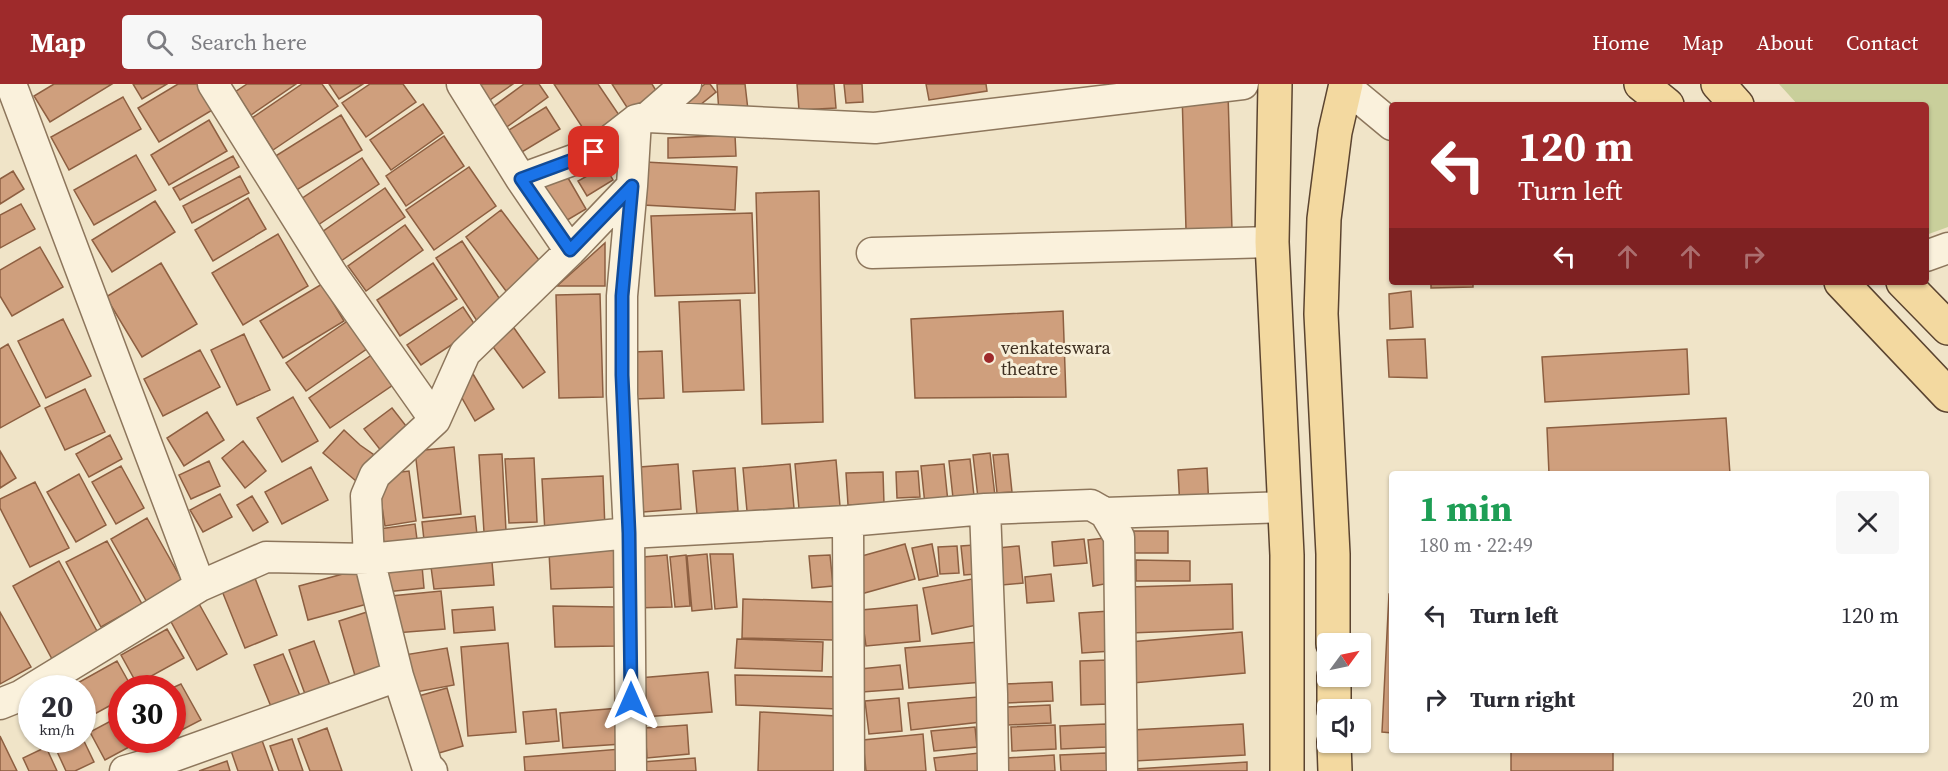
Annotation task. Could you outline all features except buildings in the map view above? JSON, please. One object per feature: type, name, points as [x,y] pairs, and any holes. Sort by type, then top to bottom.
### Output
[{"type":"main road","points":[[1275,84],[1272,242],[1287,555],[1287,771]]},
{"type":"main road","points":[[1641,84],[1663,102]]},
{"type":"main road","points":[[1718,84],[1734,102]]},
{"type":"main road","points":[[1333,633],[1333,554],[1321,314],[1324,219],[1335,132],[1346,85]]},
{"type":"main road","points":[[1844,285],[1948,395]]},
{"type":"main road","points":[[1906,285],[1948,328]]},
{"type":"main road","points":[[1334,753],[1335,771]]},
{"type":"street","points":[[11,84],[200,586]]},
{"type":"street","points":[[213,84],[332,274],[435,420]]},
{"type":"street","points":[[462,84],[521,179],[570,250]]},
{"type":"street","points":[[521,179],[594,152],[642,119],[686,84]]},
{"type":"street","points":[[642,119],[875,128],[1243,84]]},
{"type":"street","points":[[1346,85],[1389,122]]},
{"type":"street","points":[[631,771],[629,533],[622,394],[622,296],[632,186],[642,119]]},
{"type":"street","points":[[432,771],[427,766],[398,676],[369,559],[366,496],[375,475],[435,420],[465,353],[632,186]]},
{"type":"street","points":[[872,253],[1272,242]]},
{"type":"street","points":[[1929,255],[1948,248]]},
{"type":"street","points":[[0,704],[20,696],[200,586],[266,557],[369,559],[629,533],[848,522],[986,509],[1091,505],[1105,513],[1119,537],[1122,771]]},
{"type":"street","points":[[1105,513],[1285,507]]},
{"type":"street","points":[[986,509],[993,694],[993,771]]},
{"type":"street","points":[[848,522],[849,771]]},
{"type":"street","points":[[125,771],[163,760],[398,676]]},
{"type":"green space","points":[[1779,84],[1948,84],[1948,227],[1929,234],[1929,102],[1795,102]]},
{"type":"place","name":"venkateswara theatre","points":[[989,358]]},
{"type":"route","points":[[594,152],[521,179],[570,250],[632,186],[622,296],[622,394],[629,533],[631,700]]}]
